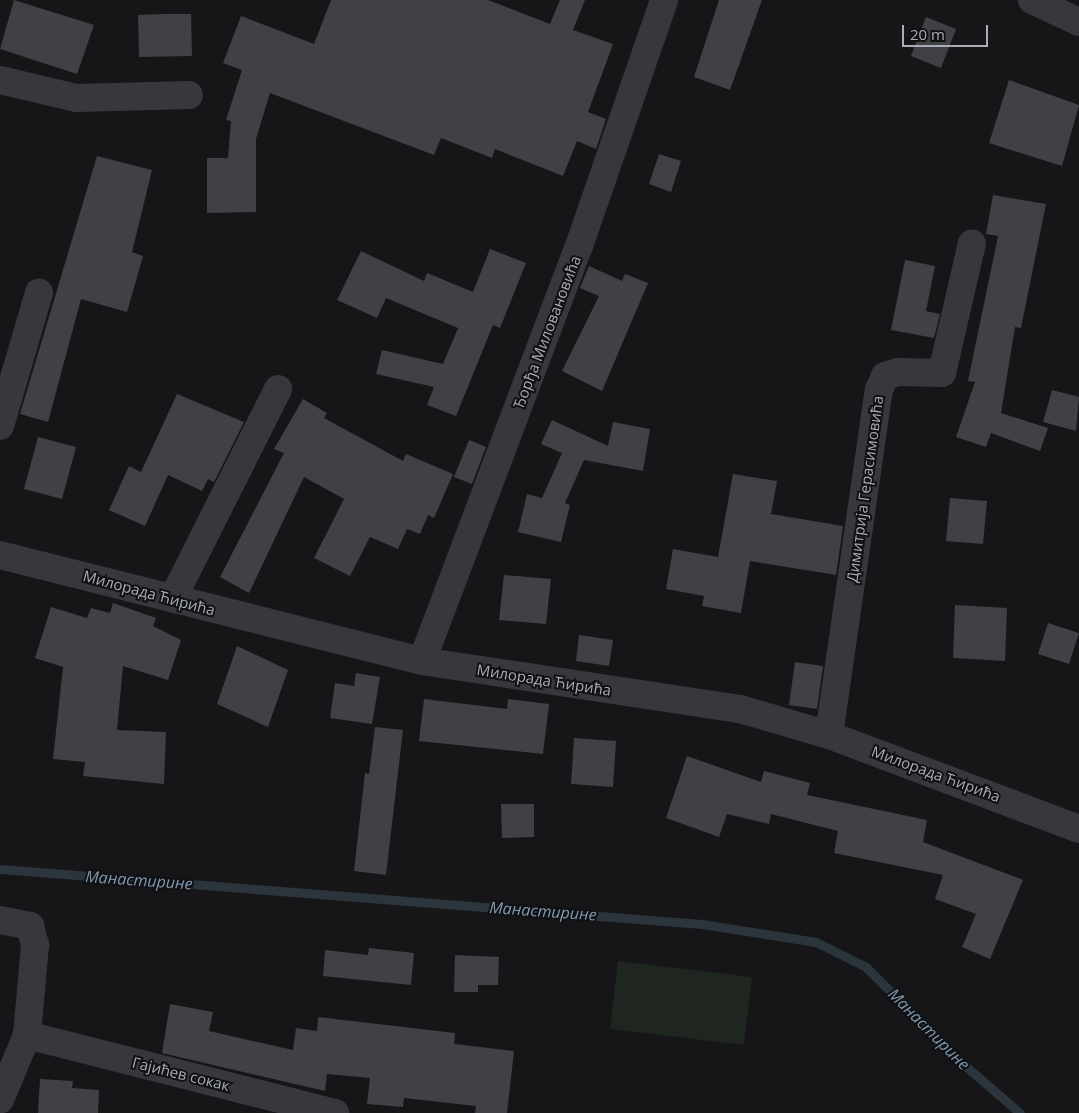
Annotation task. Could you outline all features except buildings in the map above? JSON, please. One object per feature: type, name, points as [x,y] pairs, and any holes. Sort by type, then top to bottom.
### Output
[{"type":"street","name":"Ђорђа Миловановића","points":[[422,661],[579,246],[664,0]]},
{"type":"street","points":[[1037,4],[1079,22]]},
{"type":"street","points":[[0,80],[77,98],[190,95]]},
{"type":"street","name":"Димитрија Герасимовића","points":[[829,735],[879,390],[885,376],[898,372],[934,375],[942,373],[948,364],[972,243]]},
{"type":"street","points":[[0,426],[39,292]]},
{"type":"street","points":[[173,598],[278,389]]},
{"type":"street","name":"Милорада Ћирића","points":[[0,555],[422,661],[740,708],[829,735],[1079,829]]},
{"type":"street","points":[[0,920],[30,926],[34,933],[27,1035],[0,1100]]},
{"type":"street","name":"Гајићев сокак","points":[[27,1035],[335,1113]]},
{"type":"shaded area","points":[[618,961],[752,977],[744,1045],[610,1029]]},
{"type":"waterway","name":"Манастирине","points":[[0,869],[702,924],[816,942],[866,967],[963,1064],[1020,1113]]}]
